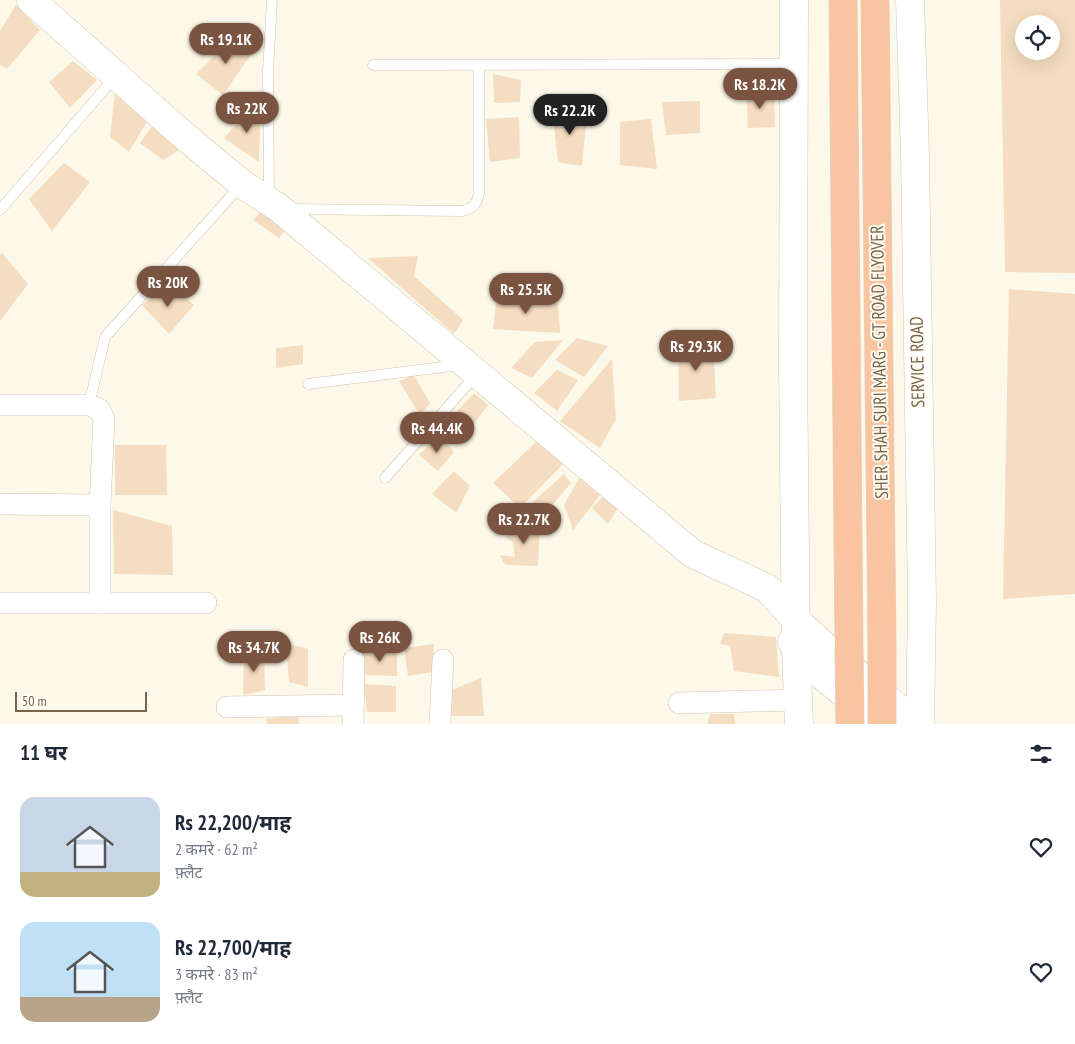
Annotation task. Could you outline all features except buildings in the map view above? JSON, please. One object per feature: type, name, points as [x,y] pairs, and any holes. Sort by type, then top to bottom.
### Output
[{"type":"highway","name":"SHER SHAH SURI MARG - GT ROAD FLYOVER","points":[[843,0],[850,724]]},
{"type":"highway","name":"SHER SHAH SURI MARG - GT ROAD FLYOVER","points":[[875,0],[884,724]]},
{"type":"street","points":[[679,703],[799,712],[796,650],[794,0]]},
{"type":"street","name":"SERVICE ROAD","points":[[910,0],[915,155],[922,592],[920,724]]},
{"type":"street","points":[[36,1],[182,134],[242,184],[274,205],[694,554],[767,588],[796,620],[835,656],[916,724]]},
{"type":"street","points":[[0,405],[89,405],[99,410],[104,419],[100,506],[100,603]]},
{"type":"street","points":[[0,504],[100,506]]},
{"type":"street","points":[[767,588],[796,650],[824,676],[884,724]]},
{"type":"street","points":[[0,603],[206,603]]},
{"type":"street","points":[[227,707],[353,714],[354,660]]},
{"type":"street","points":[[440,724],[443,660]]},
{"type":"lane","points":[[272,0],[268,72],[274,205],[472,209],[477,203],[479,193],[478,66]]},
{"type":"lane","points":[[373,65],[793,64]]},
{"type":"lane","points":[[0,210],[117,75]]},
{"type":"lane","points":[[89,405],[105,337],[242,184]]},
{"type":"lane","points":[[308,384],[471,369]]},
{"type":"lane","points":[[385,478],[471,369]]}]
